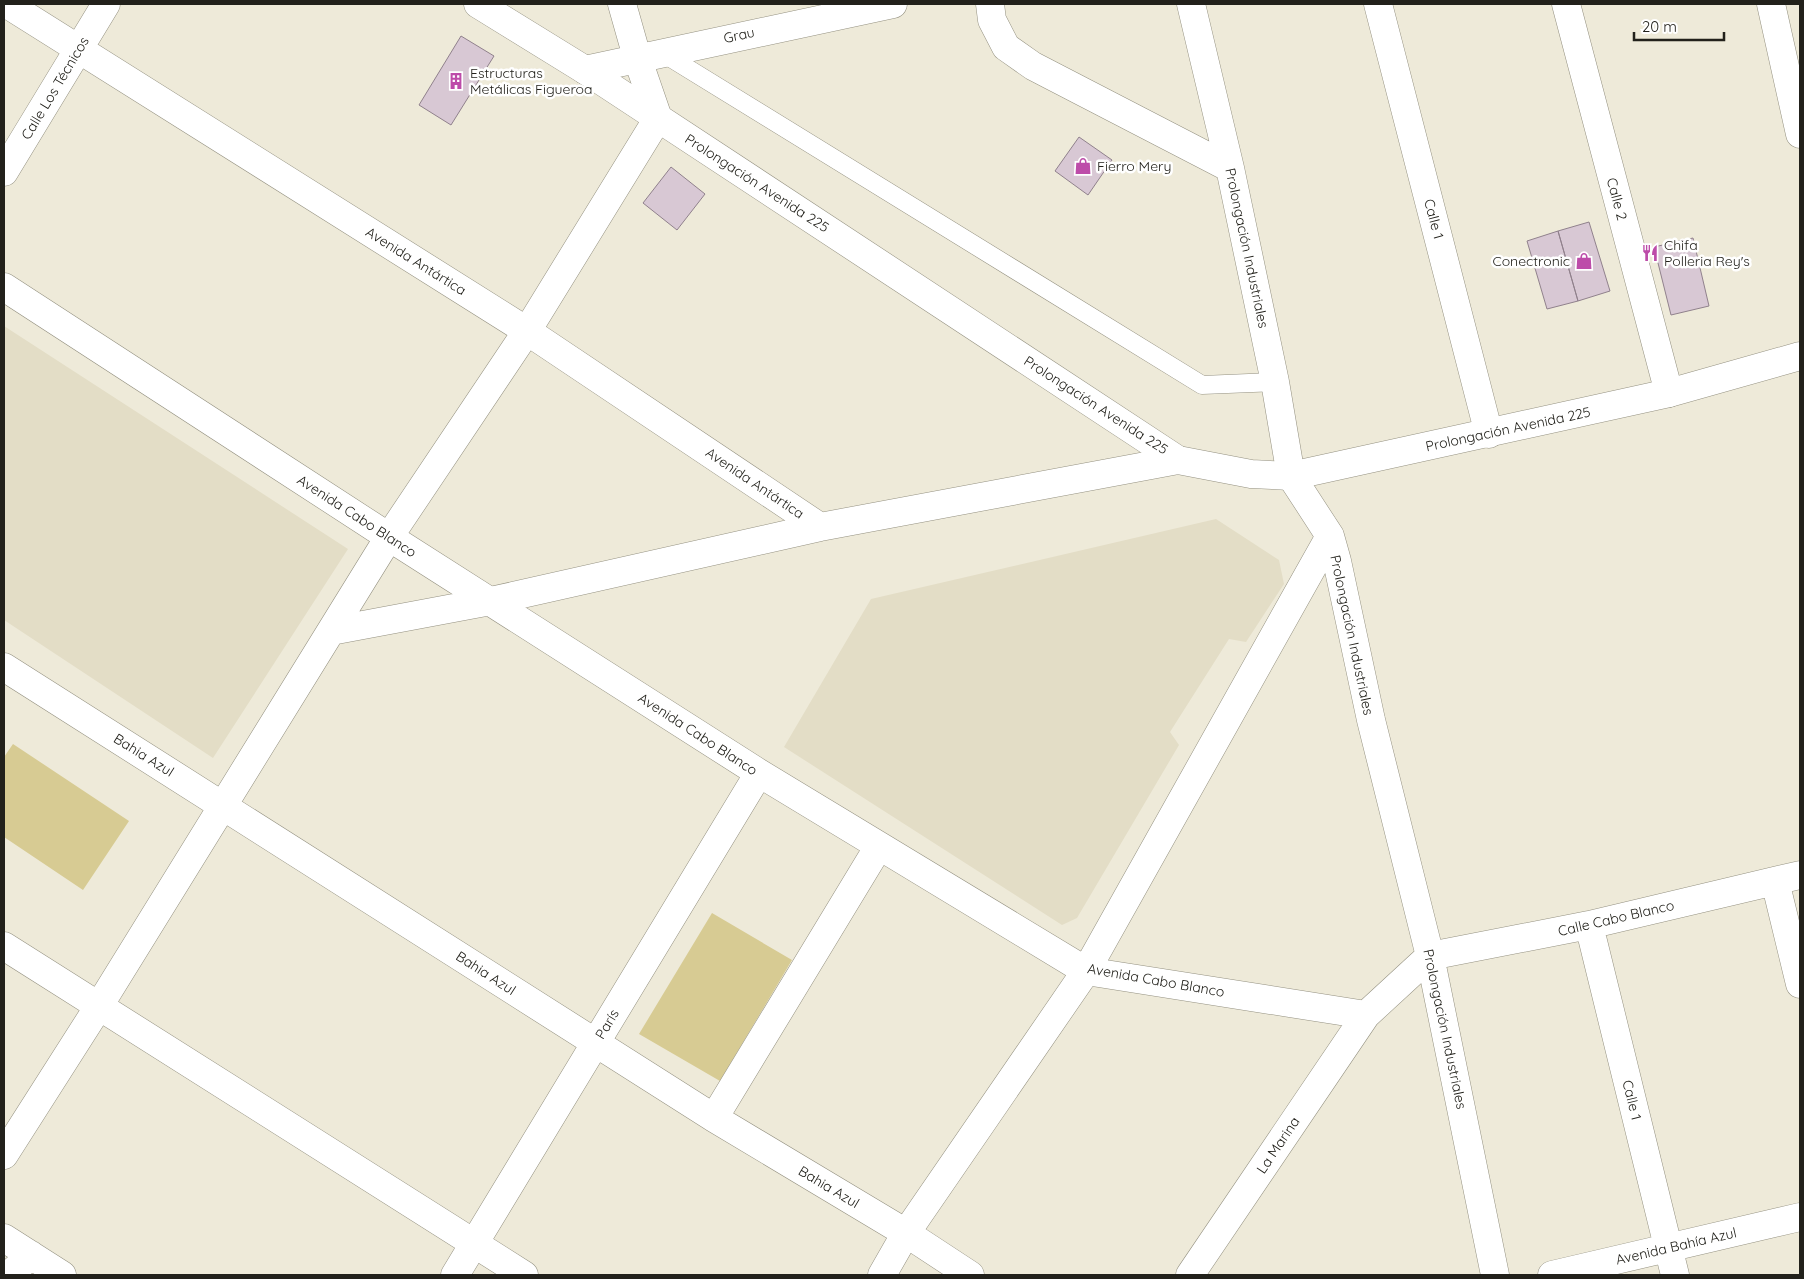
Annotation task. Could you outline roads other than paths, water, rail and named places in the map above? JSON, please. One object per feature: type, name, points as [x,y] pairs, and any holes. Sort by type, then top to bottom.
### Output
[{"type":"street","name":"Avenida Antártica","points":[[7,4],[527,331],[820,527]]},
{"type":"street","name":"Calle Los Técnicos","points":[[4,172],[106,4]]},
{"type":"street","name":"Prolongación Avenida 225","points":[[478,4],[585,70],[1178,460],[1251,474],[1292,476],[1668,394],[1800,356]]},
{"type":"street","points":[[4,1155],[99,1006],[389,537],[527,331],[658,118],[649,55],[622,4]]},
{"type":"street","name":"Grau","points":[[585,70],[649,55],[798,13],[893,4]]},
{"type":"street","points":[[990,4],[992,20],[1006,48],[1033,66],[1230,168]]},
{"type":"street","name":"Prolongación Industriales","points":[[1191,4],[1230,168],[1292,476],[1330,536],[1371,720],[1430,956],[1495,1275]]},
{"type":"street","name":"Calle 1","points":[[1378,4],[1489,434]]},
{"type":"street","name":"Calle 2","points":[[1566,4],[1668,394]]},
{"type":"street","points":[[1771,4],[1800,134]]},
{"type":"street","name":"Avenida Cabo Blanco","points":[[4,287],[389,537],[491,600],[759,773],[1086,971],[1366,1015]]},
{"type":"street","points":[[331,631],[491,600],[820,527],[1178,460]]},
{"type":"street","points":[[882,1275],[906,1233],[1086,971],[1330,536]]},
{"type":"street","name":"Bahia Azul","points":[[4,667],[714,1118],[906,1233],[970,1275]]},
{"type":"street","name":"París","points":[[455,1275],[759,773]]},
{"type":"street","points":[[714,1118],[879,846]]},
{"type":"street","points":[[1788,878],[1800,984]]},
{"type":"street","name":"Calle Cabo Blanco","points":[[1430,956],[1589,925],[1788,878]]},
{"type":"street","name":"Calle 1","points":[[1589,925],[1675,1275]]},
{"type":"street","points":[[4,946],[524,1275]]},
{"type":"street","points":[[1366,1015],[1430,956]]},
{"type":"street","name":"La Marina","points":[[1190,1275],[1366,1015]]},
{"type":"street","name":"Avenida Bahía Azul","points":[[1552,1275],[1800,1217]]},
{"type":"street","points":[[4,1238],[62,1275]]},
{"type":"street","points":[[9,1275],[30,1255]]},
{"type":"lane","points":[[649,55],[1202,385],[1274,382]]},
{"type":"place","name":"Estructuras Metálicas Figueroa","points":[[456,81]]},
{"type":"place","name":"Fierro Mery","points":[[1083,166]]},
{"type":"place","name":"Chifa Polleria Rey's","points":[[1650,253]]},
{"type":"place","name":"Conectronic","points":[[1584,261]]}]
